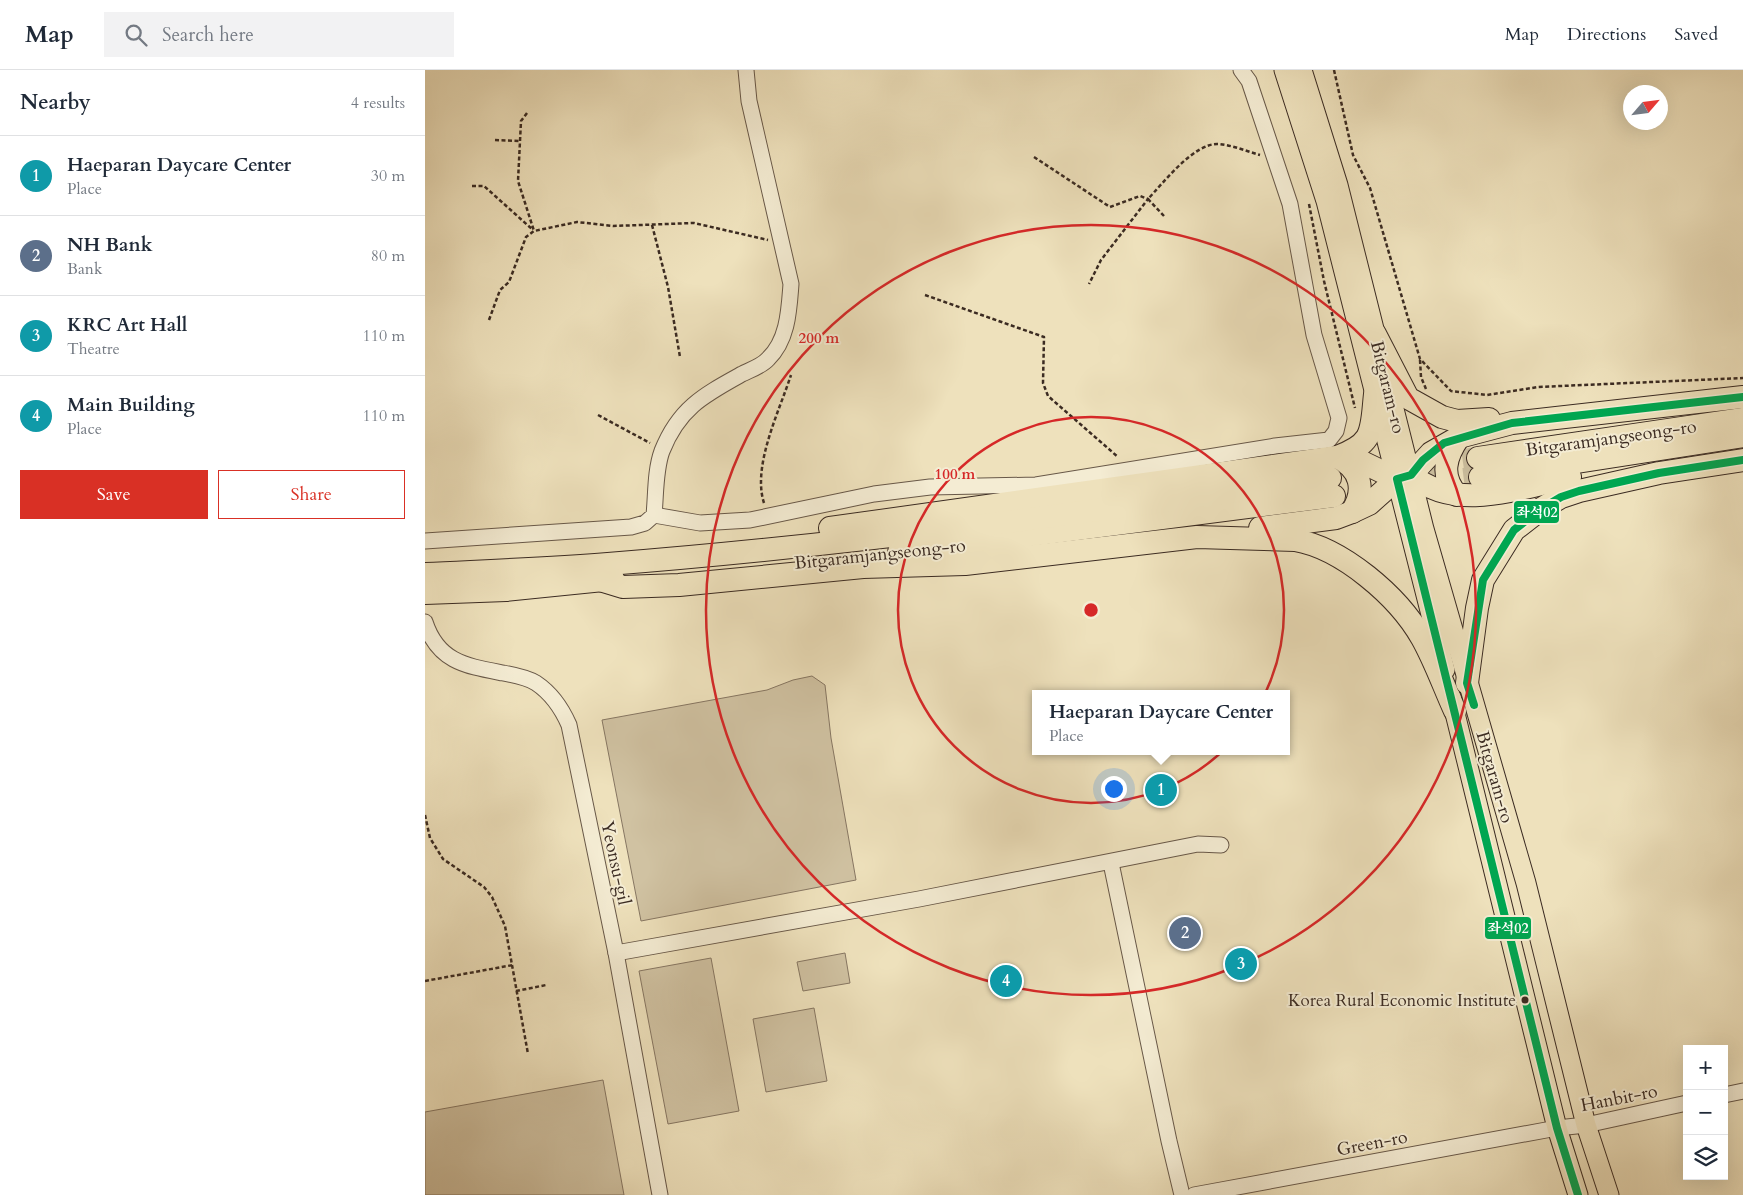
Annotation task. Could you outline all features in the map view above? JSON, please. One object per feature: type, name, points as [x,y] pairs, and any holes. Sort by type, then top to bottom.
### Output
[{"type":"highway","points":[[1375,334],[1408,398],[1430,411],[1457,421],[1499,419],[1512,423]]},
{"type":"highway","points":[[556,567],[621,551],[788,535],[903,517],[1337,457],[1356,450],[1363,444],[1370,432],[1375,394]]},
{"type":"highway","points":[[600,580],[623,587],[679,585],[863,566],[965,564],[1197,537],[1337,518],[1369,504],[1444,443],[1459,437],[1512,423],[1743,397]]},
{"type":"highway","name":"Bitgaramjangseong-ro","points":[[1743,419],[1479,468],[1743,436]]},
{"type":"highway","points":[[1457,495],[1450,487],[1445,469],[1447,457],[1459,437]]},
{"type":"highway","points":[[1337,457],[1362,462],[1445,494],[1457,495],[1487,495],[1584,475],[1659,473]]},
{"type":"highway","points":[[1337,457],[1349,463],[1359,480],[1360,497],[1352,512]]},
{"type":"highway","points":[[1467,683],[1477,608],[1483,580],[1514,530],[1541,509],[1561,497],[1579,491],[1659,473],[1743,460]]},
{"type":"highway","name":"Bitgaramjangseong-ro","points":[[425,574],[606,564],[793,547],[1332,487],[876,555],[707,572],[657,574],[506,590],[425,593]]},
{"type":"highway","points":[[1197,537],[1257,538],[1308,542],[1349,562],[1391,599],[1422,637],[1455,712]]},
{"type":"main road","name":"Bitgaram-ro","points":[[1284,70],[1326,201],[1375,394],[1404,477],[1467,683],[1525,883],[1586,1125],[1609,1195]]},
{"type":"main road","name":"Bitgaram-ro","points":[[1302,70],[1338,185],[1375,334],[1455,712],[1557,1128],[1578,1195]]},
{"type":"street","points":[[425,541],[631,527],[645,523],[654,515],[659,460],[663,449],[684,415],[701,397],[768,360],[777,346],[789,314],[791,284],[749,101],[746,70]]},
{"type":"street","points":[[654,515],[700,523],[765,517],[874,494],[931,487],[1036,485],[1275,446],[1319,443],[1329,440],[1336,431],[1339,418],[1314,335],[1290,204],[1273,158],[1249,81],[1241,70]]},
{"type":"street","name":"Yeonsu-gil","points":[[425,622],[432,641],[440,650],[466,665],[519,676],[536,683],[563,712],[569,726],[616,953],[660,1195]]},
{"type":"street","points":[[616,953],[1111,863],[1198,844],[1221,845]]},
{"type":"street","points":[[1111,863],[1169,1142],[1182,1195]]},
{"type":"street","points":[[1728,1094],[1743,1091]]},
{"type":"street","name":"Hanbit-ro","points":[[1557,1128],[1586,1125],[1683,1104]]},
{"type":"street","name":"Green-ro","points":[[1194,1195],[1557,1128]]},
{"type":"path","points":[[1334,70],[1353,155],[1370,188],[1420,359],[1421,377],[1433,402],[1430,411]]},
{"type":"path","points":[[527,113],[521,121],[518,181],[534,231]]},
{"type":"path","points":[[495,140],[519,141]]},
{"type":"path","points":[[1089,284],[1101,260],[1148,199],[1183,162],[1209,144],[1225,145],[1273,158]]},
{"type":"path","points":[[1034,157],[1110,207],[1140,196],[1148,199],[1164,216]]},
{"type":"path","points":[[472,186],[484,186],[534,231]]},
{"type":"path","points":[[489,320],[500,290],[509,282],[526,237],[534,231],[577,222],[613,226],[694,223],[783,244]]},
{"type":"path","points":[[652,225],[668,287],[680,357]]},
{"type":"path","points":[[925,295],[1044,337],[1043,383],[1048,396],[1129,469]]},
{"type":"path","points":[[1420,359],[1451,391],[1487,395],[1538,387],[1743,378]]},
{"type":"path","points":[[765,517],[759,486],[760,469],[791,375]]},
{"type":"path","points":[[598,415],[663,449]]},
{"type":"path","points":[[425,815],[430,838],[443,858],[478,882],[492,897],[505,926],[529,1054]]},
{"type":"path","points":[[425,981],[513,965]]},
{"type":"path","points":[[516,991],[546,985]]},
{"type":"shaded area","points":[[812,676],[825,685],[831,738],[856,880],[641,921],[602,720],[767,690],[793,680]]},
{"type":"shaded area","points":[[845,953],[850,983],[803,991],[797,962]]},
{"type":"shaded area","points":[[711,958],[739,1111],[668,1124],[639,971]]},
{"type":"shaded area","points":[[814,1008],[827,1081],[766,1092],[753,1019]]},
{"type":"shaded area","points":[[603,1080],[624,1195],[425,1195],[425,1112]]},
{"type":"tunnel","points":[[1430,465],[1478,458]]},
{"type":"tunnel","points":[[1431,483],[1480,477]]},
{"type":"transit line","name":"좌석02","points":[[1578,1195],[1557,1128],[1397,479],[1411,475],[1423,460],[1444,443],[1512,423],[1743,397]]},
{"type":"transit line","name":"좌석02","points":[[1474,705],[1467,683],[1483,580],[1514,530],[1541,509],[1561,497],[1579,491],[1659,473],[1743,460]]},
{"type":"place","name":"Haeparan Daycare Center","points":[[1161,790]]},
{"type":"place","name":"NH Bank","points":[[1185,933]]},
{"type":"place","name":"KRC Art Hall","points":[[1241,964]]},
{"type":"place","name":"Main Building","points":[[1006,981]]},
{"type":"place","name":"Korea Rural Economic Institute","points":[[1525,1000]]}]
